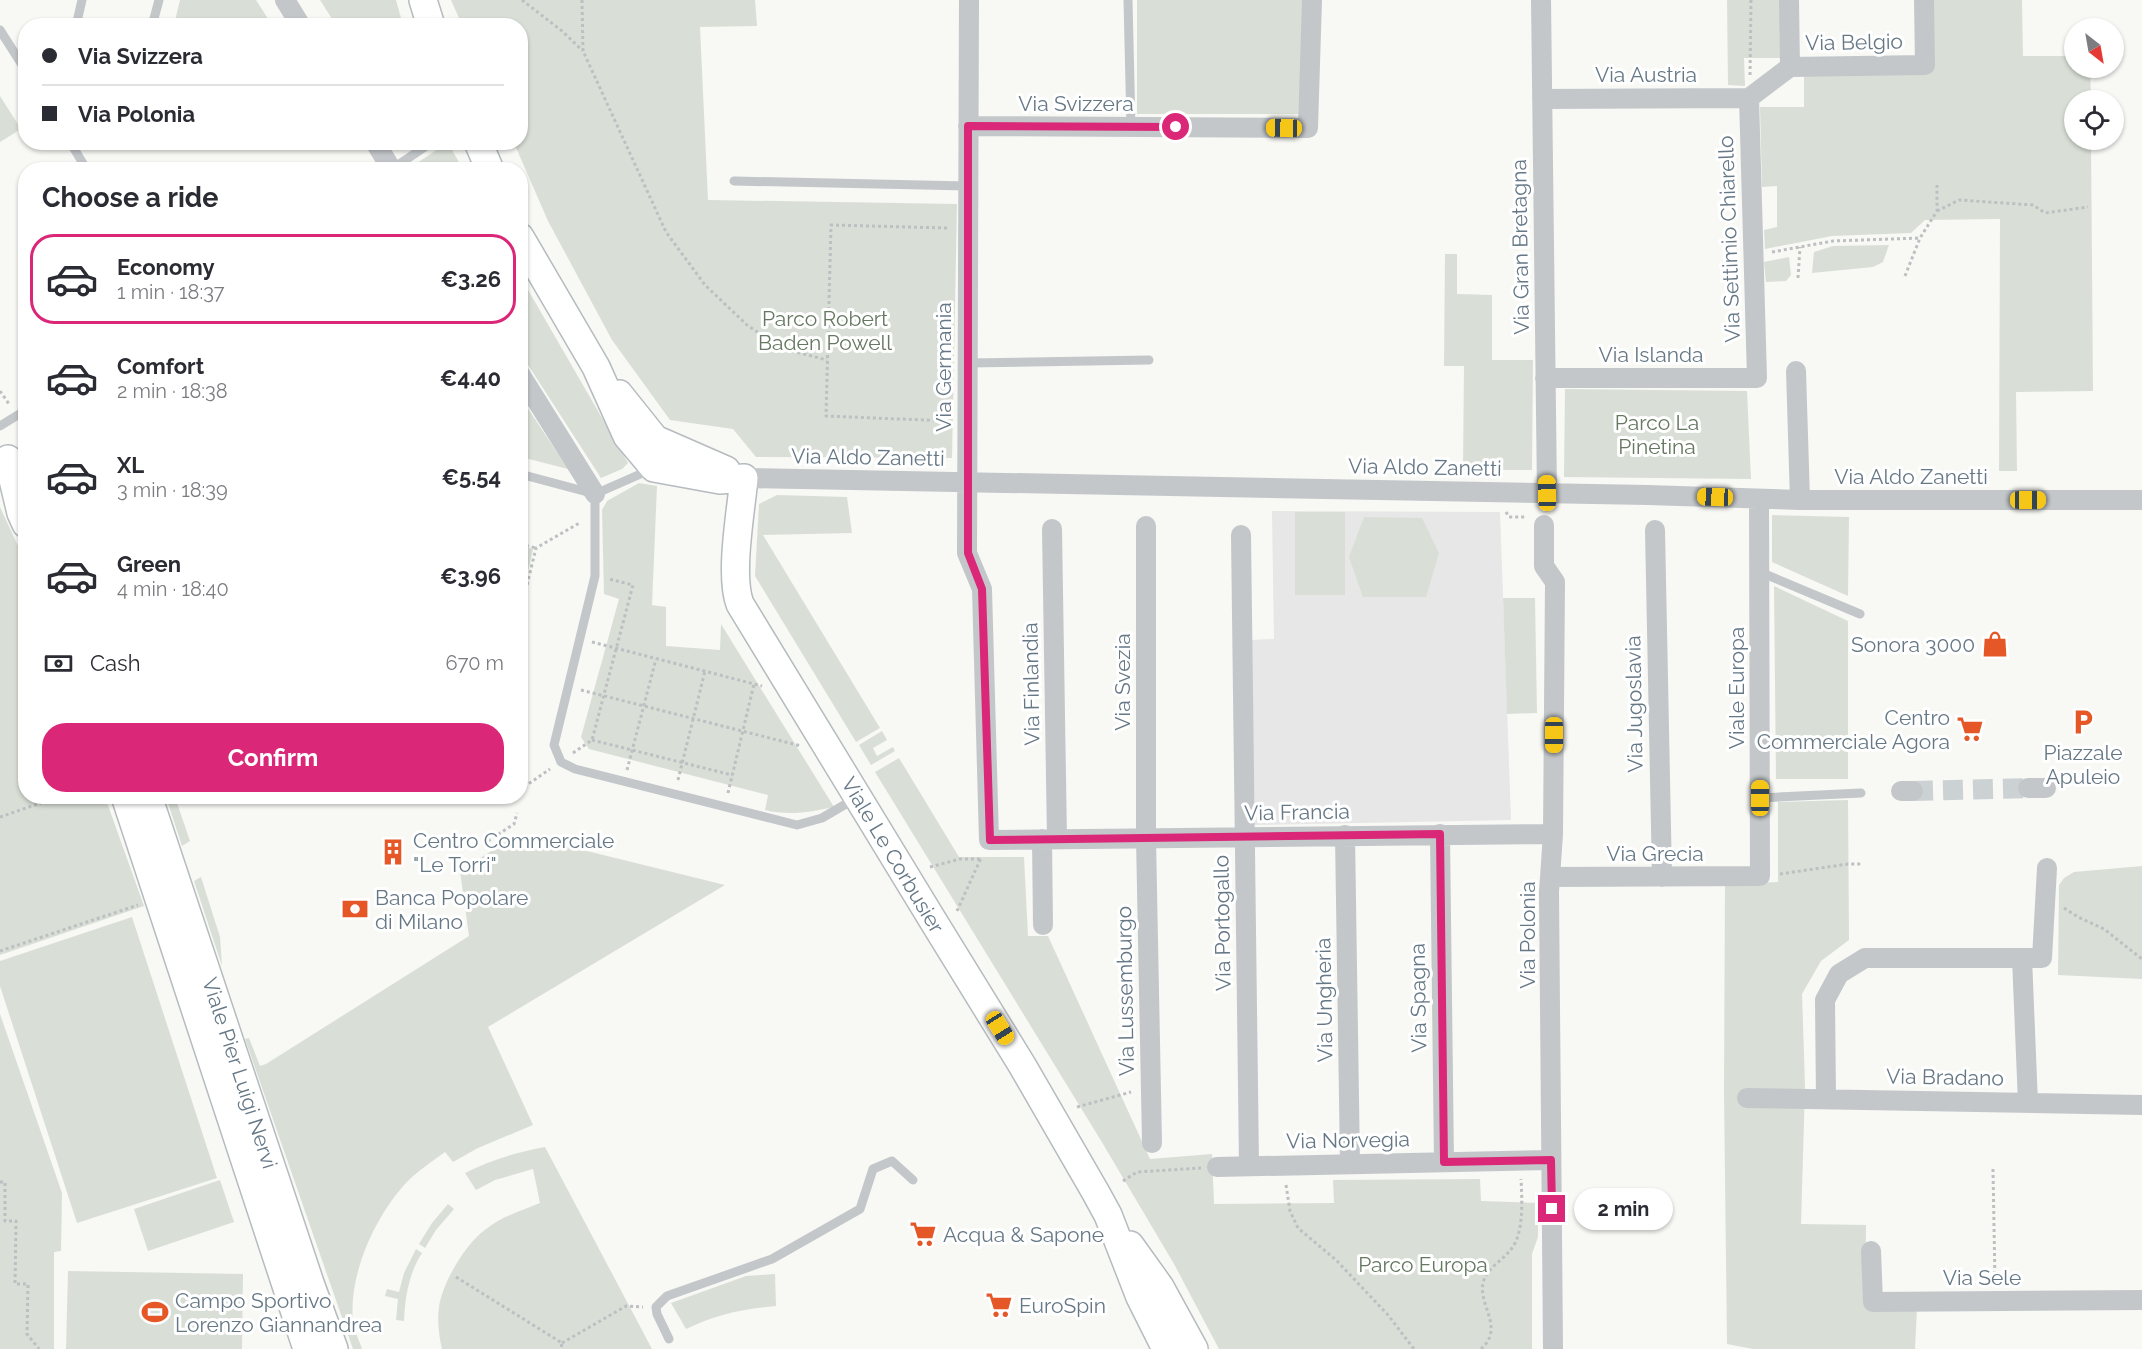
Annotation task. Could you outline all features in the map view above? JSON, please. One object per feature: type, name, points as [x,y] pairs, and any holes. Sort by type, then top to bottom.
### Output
[{"type":"street","points":[[285,0],[297,18]]},
{"type":"street","points":[[423,0],[429,18]]},
{"type":"street","name":"Via Germania","points":[[969,0],[968,553],[982,589],[990,840]]},
{"type":"street","name":"Via Svizzera","points":[[968,126],[1308,128],[1312,0]]},
{"type":"street","name":"Via Gran Bretagna","points":[[1541,0],[1547,493]]},
{"type":"street","points":[[1749,98],[1790,67],[1789,0]]},
{"type":"street","name":"Via Belgio","points":[[1790,67],[1925,65],[1924,0]]},
{"type":"street","name":"Via Austria","points":[[1542,99],[1749,98]]},
{"type":"street","name":"Via Settimio Chiarello","points":[[1749,98],[1757,378]]},
{"type":"street","points":[[528,251],[596,367],[627,436],[654,468],[720,480],[744,478]]},
{"type":"street","points":[[596,367],[655,439],[744,478]]},
{"type":"street","points":[[1796,371],[1800,500]]},
{"type":"street","name":"Via Islanda","points":[[1545,378],[1757,378]]},
{"type":"street","points":[[528,388],[595,504]]},
{"type":"street","points":[[3,455],[18,473]]},
{"type":"street","points":[[3,455],[18,503]]},
{"type":"street","name":"Via Aldo Zanetti","points":[[744,478],[1800,500],[2142,500]]},
{"type":"street","name":"Viale Le Corbusier","points":[[744,478],[735,573],[736,594],[1022,1065],[1108,1215],[1160,1287],[1194,1349]]},
{"type":"street","name":"Viale Europa","points":[[1759,499],[1760,876]]},
{"type":"street","name":"Via Polonia","points":[[1544,525],[1544,566],[1555,582],[1553,834],[1549,903],[1552,1349]]},
{"type":"street","name":"Via Svezia","points":[[1146,526],[1146,838]]},
{"type":"street","name":"Via Finlandia","points":[[1049,839],[1052,529]]},
{"type":"street","name":"Via Jugoslavia","points":[[1655,530],[1662,877]]},
{"type":"street","name":"Via Portogallo","points":[[1241,535],[1249,1166]]},
{"type":"street","name":"Viale Pier Luigi Nervi","points":[[128,804],[307,1349]]},
{"type":"street","name":"Viale Pier Luigi Nervi","points":[[151,804],[334,1349]]},
{"type":"street","name":"Via Spagna","points":[[1440,834],[1444,1162]]},
{"type":"street","name":"Via Francia","points":[[990,840],[1553,834]]},
{"type":"street","name":"Via Ungheria","points":[[1346,835],[1350,1164]]},
{"type":"street","name":"Via Lussemburgo","points":[[1146,838],[1152,1143]]},
{"type":"street","points":[[1043,925],[1049,839]]},
{"type":"street","points":[[1826,1099],[1825,1000],[1839,974],[1865,958],[2042,958],[2047,868]]},
{"type":"street","name":"Via Grecia","points":[[1551,877],[1760,876]]},
{"type":"street","points":[[2022,958],[2028,1103]]},
{"type":"street","name":"Via Bradano","points":[[1747,1098],[2142,1105]]},
{"type":"street","name":"Via Norvegia","points":[[1217,1167],[1551,1160]]},
{"type":"street","name":"Viale Le Corbusier","points":[[1108,1215],[1140,1297],[1166,1349]]},
{"type":"street","name":"Via Sele","points":[[1871,1251],[1873,1302],[2142,1300]]},
{"type":"lane","points":[[78,18],[82,0]]},
{"type":"lane","points":[[154,18],[159,0]]},
{"type":"lane","points":[[1128,0],[1131,128]]},
{"type":"lane","points":[[0,30],[18,58]]},
{"type":"lane","points":[[402,162],[420,150]]},
{"type":"lane","points":[[734,181],[968,186]]},
{"type":"lane","points":[[968,363],[1149,360]]},
{"type":"lane","points":[[0,426],[18,415]]},
{"type":"lane","points":[[595,504],[654,468]]},
{"type":"lane","points":[[528,477],[595,504]]},
{"type":"lane","points":[[595,504],[595,576],[554,745],[561,762],[575,769],[797,825],[822,818],[858,797]]},
{"type":"lane","points":[[1760,572],[1860,614]]},
{"type":"lane","points":[[1760,798],[1861,793]]},
{"type":"lane","points":[[669,1339],[656,1307],[667,1296],[772,1259],[860,1209],[873,1169],[892,1161],[913,1180]]},
{"type":"path","points":[[522,0],[562,31],[583,51],[666,232],[705,285],[747,325],[781,348],[827,360]]},
{"type":"path","points":[[582,0],[583,51]]},
{"type":"path","points":[[1749,98],[1751,0]]},
{"type":"path","points":[[1937,185],[1937,211]]},
{"type":"path","points":[[1905,276],[1920,238],[1937,211],[1959,200],[2033,205],[2045,213],[2088,207]]},
{"type":"path","points":[[947,228],[831,225],[826,416],[953,421]]},
{"type":"path","points":[[1754,254],[1833,241],[1920,238]]},
{"type":"path","points":[[1798,278],[1800,247]]},
{"type":"path","points":[[528,581],[536,548],[595,504]]},
{"type":"path","points":[[528,546],[536,548]]},
{"type":"path","points":[[528,784],[592,740],[633,585],[595,576]]},
{"type":"path","points":[[579,638],[796,695]]},
{"type":"path","points":[[624,782],[656,659]]},
{"type":"path","points":[[675,794],[705,671]]},
{"type":"path","points":[[724,807],[754,684]]},
{"type":"path","points":[[568,686],[832,754]]},
{"type":"path","points":[[592,740],[732,775]]},
{"type":"path","points":[[0,817],[38,804]]},
{"type":"path","points":[[488,841],[514,824],[517,813]]},
{"type":"path","points":[[957,911],[990,840]]},
{"type":"path","points":[[930,867],[960,859],[981,859]]},
{"type":"path","points":[[1760,876],[1863,864]]},
{"type":"path","points":[[2046,895],[2078,917],[2104,929],[2142,959]]},
{"type":"path","points":[[0,951],[140,904]]},
{"type":"path","points":[[1077,1107],[1150,1087]]},
{"type":"path","points":[[1482,1349],[1491,1333],[1491,1320],[1482,1294],[1485,1276],[1513,1247],[1518,1236],[1522,1204],[1520,1160]]},
{"type":"path","points":[[1283,1165],[1290,1211],[1298,1228],[1336,1260],[1388,1315],[1414,1349]]},
{"type":"path","points":[[1123,1181],[1137,1172],[1217,1167]]},
{"type":"path","points":[[1993,1169],[1995,1301]]},
{"type":"path","points":[[0,1182],[5,1182],[5,1221],[16,1221],[15,1284],[28,1284],[27,1334],[39,1349]]},
{"type":"path","points":[[456,1277],[562,1343]]},
{"type":"path","points":[[562,1343],[626,1306],[656,1307]]},
{"type":"path","points":[[561,1349],[562,1343]]},
{"type":"shaded area","points":[[1272,511],[1500,512],[1511,820],[1255,825],[1251,640],[1274,639]]},
{"type":"green space","points":[[180,0],[256,0],[268,18],[176,18]]},
{"type":"green space","points":[[320,0],[396,0],[401,18],[332,18]]},
{"type":"green space","name":"Parco Robert Baden Powell","points":[[451,0],[755,0],[757,26],[700,27],[708,200],[957,204],[952,458],[756,457],[733,429],[670,420],[612,340],[548,221],[528,175],[528,162],[522,162],[517,150],[528,150],[528,18],[459,18]]},
{"type":"green space","points":[[1137,0],[1302,0],[1302,114],[1137,114]]},
{"type":"green space","points":[[1727,0],[1782,0],[1783,58],[1744,58],[1745,86],[1728,85]]},
{"type":"green space","points":[[1930,0],[2022,0],[2023,56],[2064,56],[2064,78],[2090,78],[2091,90],[2064,90],[2064,150],[2091,150],[2093,391],[2016,392],[2017,471],[1999,471],[2000,219],[1925,220],[1911,233],[1832,236],[1765,249],[1764,230],[1777,227],[1777,186],[1762,187],[1760,107],[1804,107],[1804,73],[1931,72]]},
{"type":"green space","points":[[0,96],[18,124],[18,131],[0,142]]},
{"type":"green space","points":[[436,150],[452,150],[459,162],[418,162]]},
{"type":"green space","points":[[1889,245],[1883,262],[1873,267],[1812,273],[1814,252],[1833,246]]},
{"type":"green space","points":[[1445,254],[1457,254],[1457,294],[1492,295],[1492,360],[1533,360],[1532,470],[1463,470],[1464,366],[1444,366]]},
{"type":"green space","points":[[1789,257],[1791,275],[1786,281],[1766,282],[1764,262]]},
{"type":"green space","points":[[528,290],[628,463],[622,469],[601,478],[528,365]]},
{"type":"green space","name":"Parco La Pinetina","points":[[1565,389],[1747,391],[1751,479],[1564,477]]},
{"type":"green space","points":[[528,409],[568,469],[528,459]]},
{"type":"green space","points":[[639,483],[657,486],[652,605],[666,607],[666,646],[720,650],[721,624],[834,807],[791,813],[765,810],[768,795],[589,749],[581,737],[619,599],[604,594],[602,510],[607,501]]},
{"type":"green space","points":[[777,495],[847,497],[852,533],[763,535],[880,728],[856,742],[755,576],[759,504]]},
{"type":"green space","points":[[0,507],[18,546],[18,804],[108,804],[144,906],[0,955]]},
{"type":"green space","points":[[1295,512],[1345,512],[1345,595],[1295,595]]},
{"type":"green space","points":[[1772,515],[1849,517],[1848,596],[1772,562]]},
{"type":"green space","points":[[1364,517],[1422,518],[1439,553],[1426,597],[1363,597],[1349,557]]},
{"type":"green space","points":[[528,548],[533,549],[528,571]]},
{"type":"green space","points":[[1774,586],[1848,621],[1848,779],[1776,779]]},
{"type":"green space","points":[[1503,598],[1535,598],[1537,713],[1507,714]]},
{"type":"green space","points":[[882,731],[887,740],[873,748],[877,756],[893,747],[895,751],[871,765],[859,745]]},
{"type":"green space","name":"Parco Europa","points":[[899,758],[959,857],[1024,857],[1028,936],[1048,936],[1150,1159],[1212,1154],[1214,1204],[1334,1203],[1333,1180],[1480,1179],[1481,1201],[1538,1203],[1538,1237],[1532,1254],[1532,1349],[1219,1349],[1174,1264],[1103,1144],[875,772]]},
{"type":"green space","points":[[1848,800],[1849,940],[1821,961],[1802,994],[1805,1086],[1801,1224],[1866,1225],[1865,1308],[1917,1309],[1915,1349],[1753,1349],[1727,1344],[1724,1092],[1725,884],[1778,882],[1778,802]]},
{"type":"green space","points":[[168,804],[177,804],[190,841],[182,846]]},
{"type":"green space","points":[[518,834],[725,885],[488,1027],[533,1125],[478,1148],[453,1162],[445,1152],[416,1174],[399,1191],[376,1226],[359,1267],[352,1308],[354,1327],[362,1349],[353,1349],[245,1039],[249,1038],[260,1066],[266,1064],[469,936],[460,871]]},
{"type":"green space","points":[[2142,866],[2142,979],[2058,975],[2059,885],[2064,878],[2074,872]]},
{"type":"green space","points":[[201,877],[220,937],[222,966],[194,881]]},
{"type":"green space","points":[[132,917],[217,1178],[77,1223],[0,986],[0,961]]},
{"type":"green space","points":[[0,1014],[62,1193],[61,1251],[54,1252],[54,1349],[0,1349]]},
{"type":"green space","points":[[545,1147],[652,1349],[442,1349],[438,1323],[439,1307],[441,1297],[456,1264],[478,1235],[492,1224],[540,1203],[533,1169],[495,1180],[476,1190],[465,1173],[504,1157]]},
{"type":"green space","points":[[220,1180],[234,1222],[148,1251],[134,1209]]},
{"type":"green space","points":[[448,1204],[454,1209],[436,1230],[425,1248],[419,1244],[432,1223]]},
{"type":"green space","points":[[416,1249],[422,1253],[408,1286],[404,1321],[396,1320],[398,1299],[385,1296],[387,1289],[399,1292],[404,1273]]},
{"type":"green space","name":"Campo Sportivo Lorenzo Giannandrea","points":[[68,1271],[243,1274],[242,1349],[66,1349]]},
{"type":"green space","points":[[775,1274],[776,1306],[730,1313],[686,1329],[671,1303],[746,1276]]},
{"type":"tunnel","points":[[1913,791],[2028,788]]},
{"type":"place","name":"Sonora 3000","points":[[1995,644]]},
{"type":"place","name":"Piazzale Apuleio","points":[[2083,722]]},
{"type":"place","name":"Centro Commerciale Agora","points":[[1970,729]]},
{"type":"place","name":"Centro Commerciale \"Le Torri\"","points":[[393,852]]},
{"type":"place","name":"Banca Popolare di Milano","points":[[355,909]]},
{"type":"place","name":"Acqua & Sapone","points":[[923,1234]]},
{"type":"place","name":"EuroSpin","points":[[999,1305]]},
{"type":"place","name":"Campo Sportivo Lorenzo Giannandrea","points":[[155,1312]]},
{"type":"route","points":[[1176,127],[968,126],[968,553],[982,589],[990,840],[1440,834],[1444,1162],[1551,1160],[1552,1209]]}]
